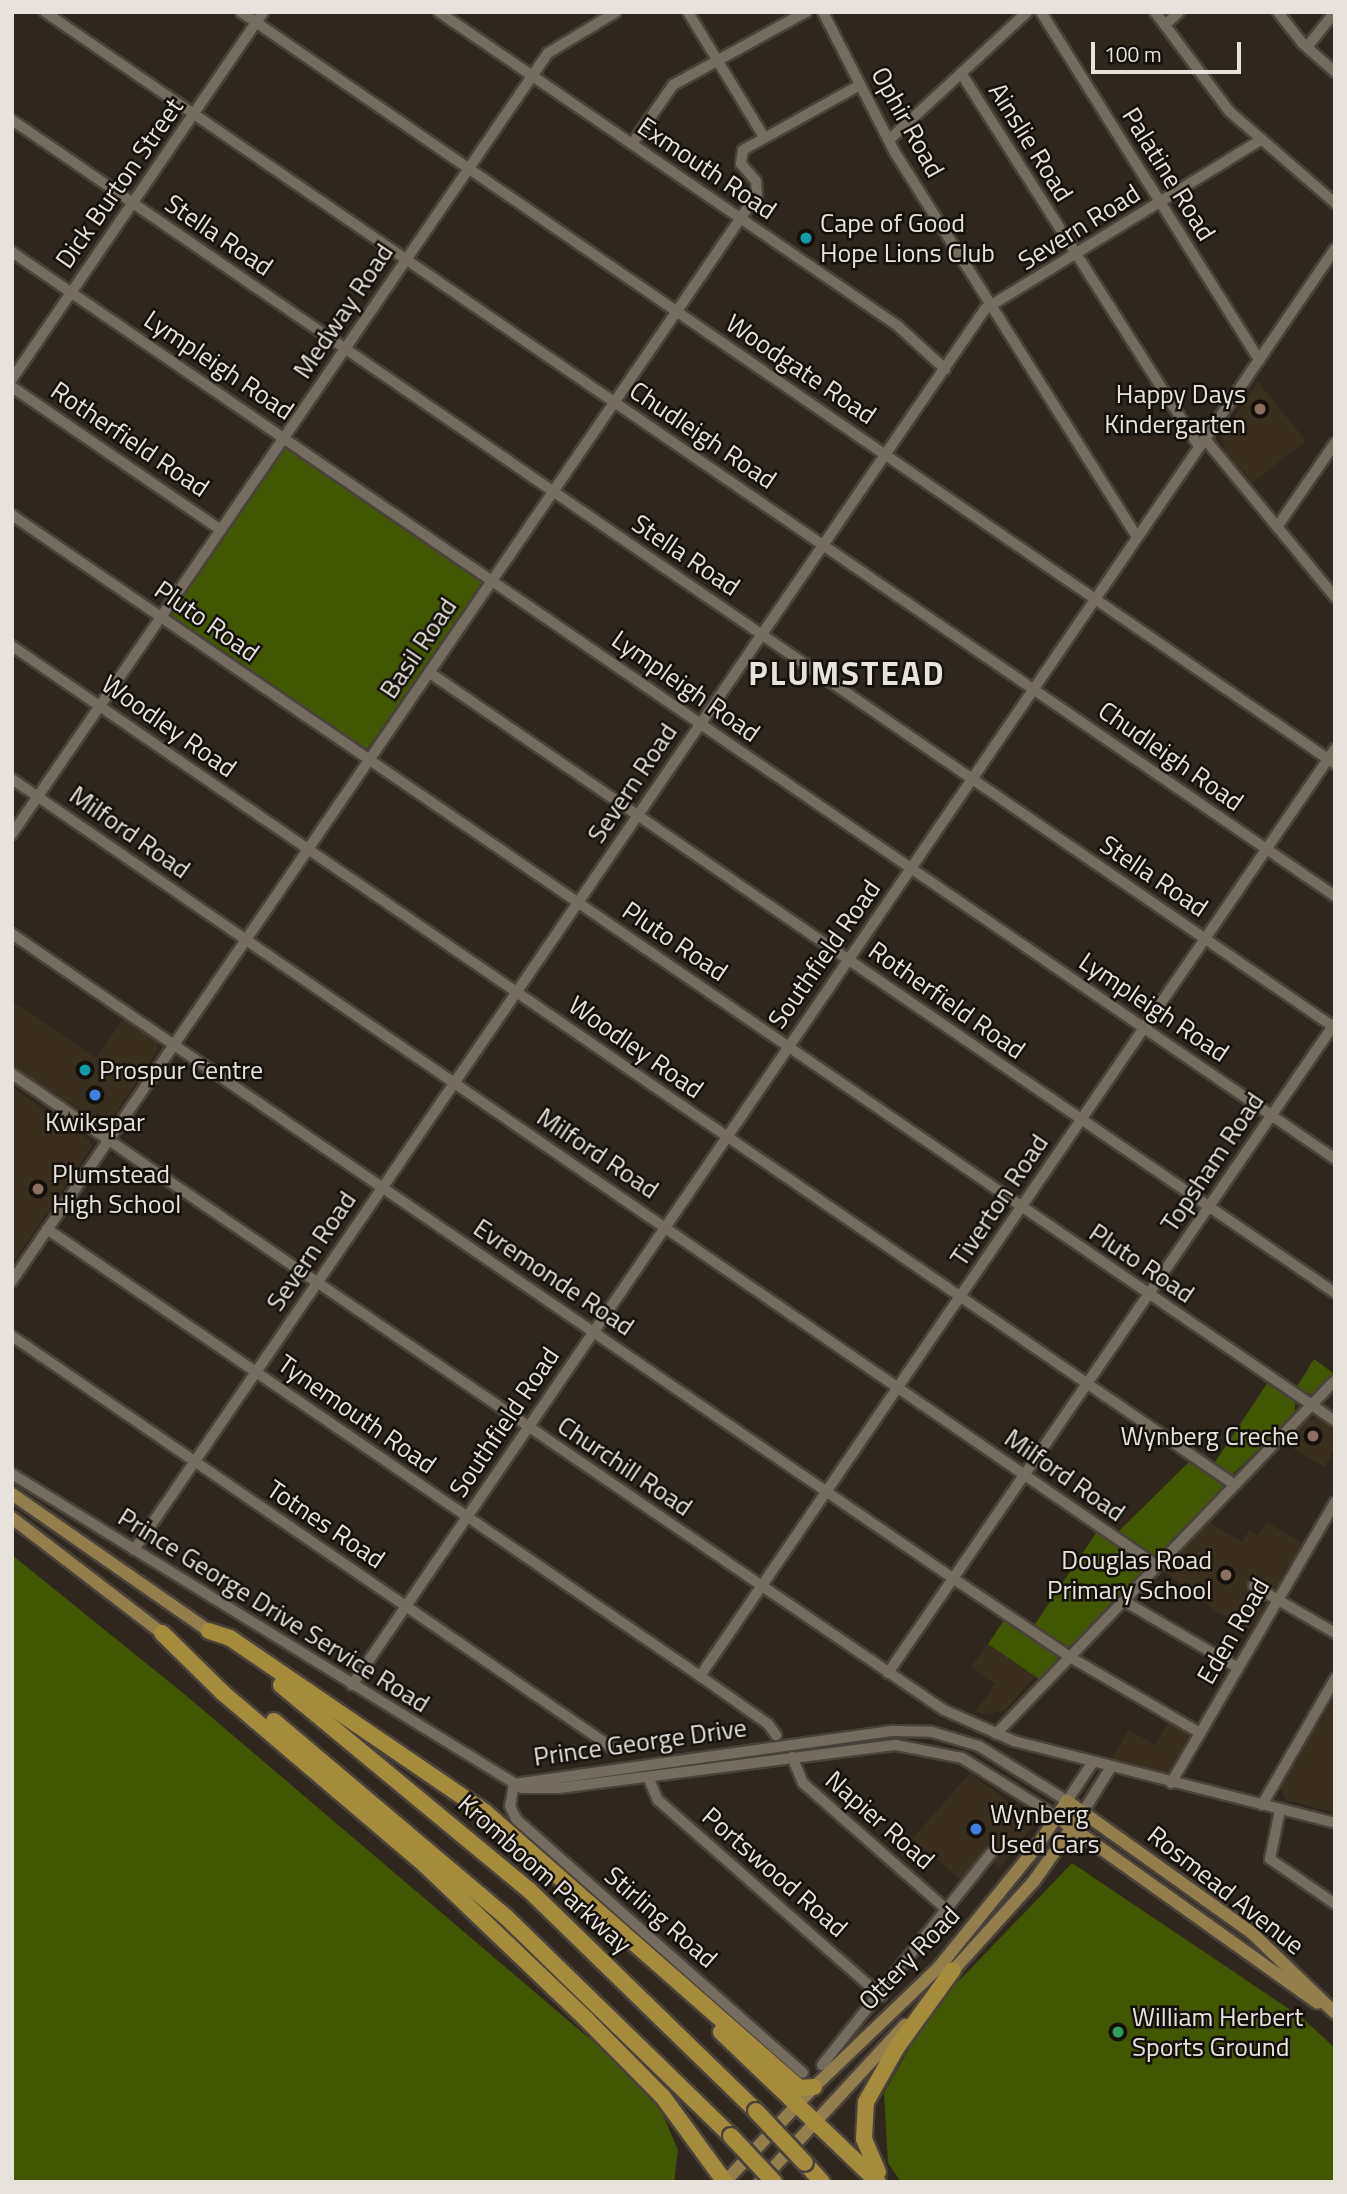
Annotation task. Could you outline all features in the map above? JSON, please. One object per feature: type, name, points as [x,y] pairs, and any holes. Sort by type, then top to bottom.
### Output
[{"type":"highway","points":[[209,1631],[230,1639],[485,1812],[799,2088],[814,2087]]},
{"type":"highway","name":"Kromboom Parkway","points":[[209,1631],[373,1757],[501,1865],[623,1978],[756,2111],[822,2182]]},
{"type":"highway","points":[[162,1633],[337,1772],[479,1893],[731,2136],[774,2182]]},
{"type":"highway","points":[[162,1633],[223,1692],[425,1865],[587,2020],[663,2097],[725,2182]]},
{"type":"highway","points":[[884,2182],[863,2138],[866,2102],[897,2047],[953,1970]]},
{"type":"highway","points":[[665,1972],[878,2182]]},
{"type":"main road","points":[[12,1494],[209,1631]]},
{"type":"main road","points":[[12,1518],[162,1633]]},
{"type":"main road","name":"Ottery Road","points":[[725,2182],[814,2087],[939,1967],[1067,1801]]},
{"type":"main road","name":"Rosmead Avenue","points":[[1067,1801],[1252,1933],[1335,2014]]},
{"type":"main road","name":"Ottery Road","points":[[760,2182],[1034,1881],[1083,1812]]},
{"type":"main road","name":"Rosmead Avenue","points":[[1057,1816],[1335,2014]]},
{"type":"street","name":"Chudleigh Road","points":[[45,12],[1335,896]]},
{"type":"street","name":"Woodgate Road","points":[[241,12],[1331,762]]},
{"type":"street","name":"Dick Burton Street","points":[[12,379],[263,12]]},
{"type":"street","name":"Exmouth Road","points":[[439,12],[898,326],[944,369]]},
{"type":"street","name":"Medway Road","points":[[12,834],[532,76],[553,48],[616,12]]},
{"type":"street","points":[[688,12],[764,137]]},
{"type":"street","points":[[632,144],[673,85],[716,58],[806,12]]},
{"type":"street","name":"Ophir Road","points":[[823,12],[888,140],[1136,536]]},
{"type":"street","points":[[888,140],[1027,12]]},
{"type":"street","name":"Palatine Road","points":[[1041,12],[1259,360]]},
{"type":"street","points":[[1155,12],[1229,111],[1335,203]]},
{"type":"street","points":[[1165,25],[1179,12]]},
{"type":"street","points":[[1278,12],[1307,47],[1335,72]]},
{"type":"street","points":[[1307,47],[1335,12]]},
{"type":"street","name":"Ainslie Road","points":[[961,73],[1076,255],[1202,443],[1335,597]]},
{"type":"street","name":"Basil Road","points":[[12,1281],[741,218],[758,188],[741,164],[741,153],[764,137],[860,85]]},
{"type":"street","name":"Stella Road","points":[[12,120],[1334,1026]]},
{"type":"street","name":"Severn Road","points":[[134,1550],[985,309],[1261,140]]},
{"type":"street","name":"Southfield Road","points":[[352,1685],[1335,249]]},
{"type":"street","name":"Lympleigh Road","points":[[12,252],[1335,1159]]},
{"type":"street","name":"Rotherfield Road","points":[[12,387],[221,530]]},
{"type":"street","points":[[1277,527],[1335,443]]},
{"type":"street","name":"Pluto Road","points":[[12,515],[1335,1421]]},
{"type":"street","name":"Woodley Road","points":[[12,646],[1235,1485]]},
{"type":"street","name":"Rotherfield Road","points":[[430,673],[1335,1293]]},
{"type":"street","name":"Tiverton Road","points":[[700,1676],[1266,849],[1331,762],[1335,749]]},
{"type":"street","name":"Milford Road","points":[[12,779],[1157,1566]]},
{"type":"street","name":"Evremonde Road","points":[[12,934],[954,1579],[1070,1657],[1200,1734]]},
{"type":"street","name":"Topsham Road","points":[[888,1673],[1334,1026]]},
{"type":"street","name":"Churchill Road","points":[[12,1074],[944,1710],[996,1734],[1093,1762]]},
{"type":"street","name":"Tynemouth Road","points":[[47,1229],[700,1676],[768,1724],[776,1735]]},
{"type":"street","name":"Totnes Road","points":[[12,1336],[614,1749]]},
{"type":"street","points":[[996,1734],[1335,1381]]},
{"type":"street","name":"Prince George Drive Service Road","points":[[12,1474],[514,1784]]},
{"type":"street","name":"Eden Road","points":[[1171,1783],[1335,1502]]},
{"type":"street","points":[[1254,1586],[1335,1633]]},
{"type":"street","points":[[1124,1601],[1238,1668]]},
{"type":"street","points":[[1262,1805],[1335,1679]]},
{"type":"street","name":"Prince George Drive","points":[[514,1784],[904,1730],[949,1736],[979,1746],[1067,1801]]},
{"type":"street","name":"Prince George Drive","points":[[514,1784],[536,1790],[877,1746],[932,1749],[977,1765],[1057,1816]]},
{"type":"street","name":"Napier Road","points":[[792,1757],[803,1783],[947,1910]]},
{"type":"street","points":[[1093,1762],[1335,1823]]},
{"type":"street","name":"Ottery Road","points":[[1067,1801],[1093,1762]]},
{"type":"street","name":"Ottery Road","points":[[1083,1812],[1111,1767]]},
{"type":"street","name":"Portswood Road","points":[[648,1777],[658,1800],[881,1996]]},
{"type":"street","name":"Stirling Road","points":[[514,1784],[510,1806],[516,1819],[803,2073]]},
{"type":"street","points":[[1280,1810],[1270,1859],[1335,1904]]},
{"type":"street","points":[[822,2065],[881,1996],[991,1853]]},
{"type":"shaded area","name":"Happy Days Kindergarten","points":[[1258,382],[1306,441],[1252,483],[1224,448],[1222,435]]},
{"type":"shaded area","name":"Prospur Centre","points":[[12,1001],[96,1058],[124,1018],[157,1041],[158,1050],[107,1126],[12,1066]]},
{"type":"shaded area","name":"Plumstead High School","points":[[12,1087],[90,1141],[92,1147],[12,1264]]},
{"type":"shaded area","name":"Wynberg Creche","points":[[1316,1418],[1335,1429],[1335,1449],[1324,1467],[1284,1443],[1307,1420]]},
{"type":"shaded area","name":"Douglas Road Primary School","points":[[1209,1522],[1242,1542],[1249,1531],[1258,1535],[1266,1522],[1302,1543],[1277,1586],[1271,1588],[1257,1580],[1251,1593],[1262,1599],[1264,1609],[1251,1631],[1214,1610],[1162,1570]]},
{"type":"shaded area","points":[[988,1644],[1035,1677],[1004,1711],[982,1714],[976,1711],[995,1684],[971,1667]]},
{"type":"shaded area","points":[[1335,1695],[1335,1813],[1286,1800],[1281,1788]]},
{"type":"shaded area","points":[[1170,1720],[1191,1732],[1168,1773],[1112,1758],[1129,1730],[1155,1745]]},
{"type":"shaded area","name":"Wynberg Used Cars","points":[[970,1773],[1036,1822],[1000,1868],[985,1855],[964,1882],[912,1839]]},
{"type":"green space","points":[[283,443],[481,582],[481,589],[367,749],[166,614]]},
{"type":"green space","points":[[1314,1359],[1333,1373],[1313,1394],[1295,1390]]},
{"type":"green space","points":[[1268,1382],[1295,1401],[1295,1413],[1231,1476],[1213,1465]]},
{"type":"green space","points":[[1191,1460],[1225,1487],[1155,1559],[1117,1533]]},
{"type":"green space","points":[[1098,1530],[1148,1566],[1067,1651],[1033,1627]]},
{"type":"green space","points":[[12,1555],[183,1693],[650,2093],[678,2150],[674,2182],[12,2182]]},
{"type":"green space","points":[[1005,1619],[1060,1657],[1039,1679],[988,1644]]},
{"type":"green space","name":"William Herbert Sports Ground","points":[[1072,1863],[1301,2017],[1335,2048],[1335,2182],[901,2182],[888,2163],[884,2093],[931,2010]]},
{"type":"place","name":"Cape of Good Hope Lions Club","points":[[806,238]]},
{"type":"place","name":"Happy Days Kindergarten","points":[[1260,409]]},
{"type":"place","name":"Prospur Centre","points":[[85,1070]]},
{"type":"place","name":"Kwikspar","points":[[95,1095]]},
{"type":"place","name":"Plumstead High School","points":[[38,1189]]},
{"type":"place","name":"Wynberg Creche","points":[[1313,1436]]},
{"type":"place","name":"Douglas Road Primary School","points":[[1226,1575]]},
{"type":"place","name":"Wynberg Used Cars","points":[[976,1829]]},
{"type":"place","name":"William Herbert Sports Ground","points":[[1118,2032]]},
{"type":"district","name":"PLUMSTEAD","points":[[847,674]]}]
